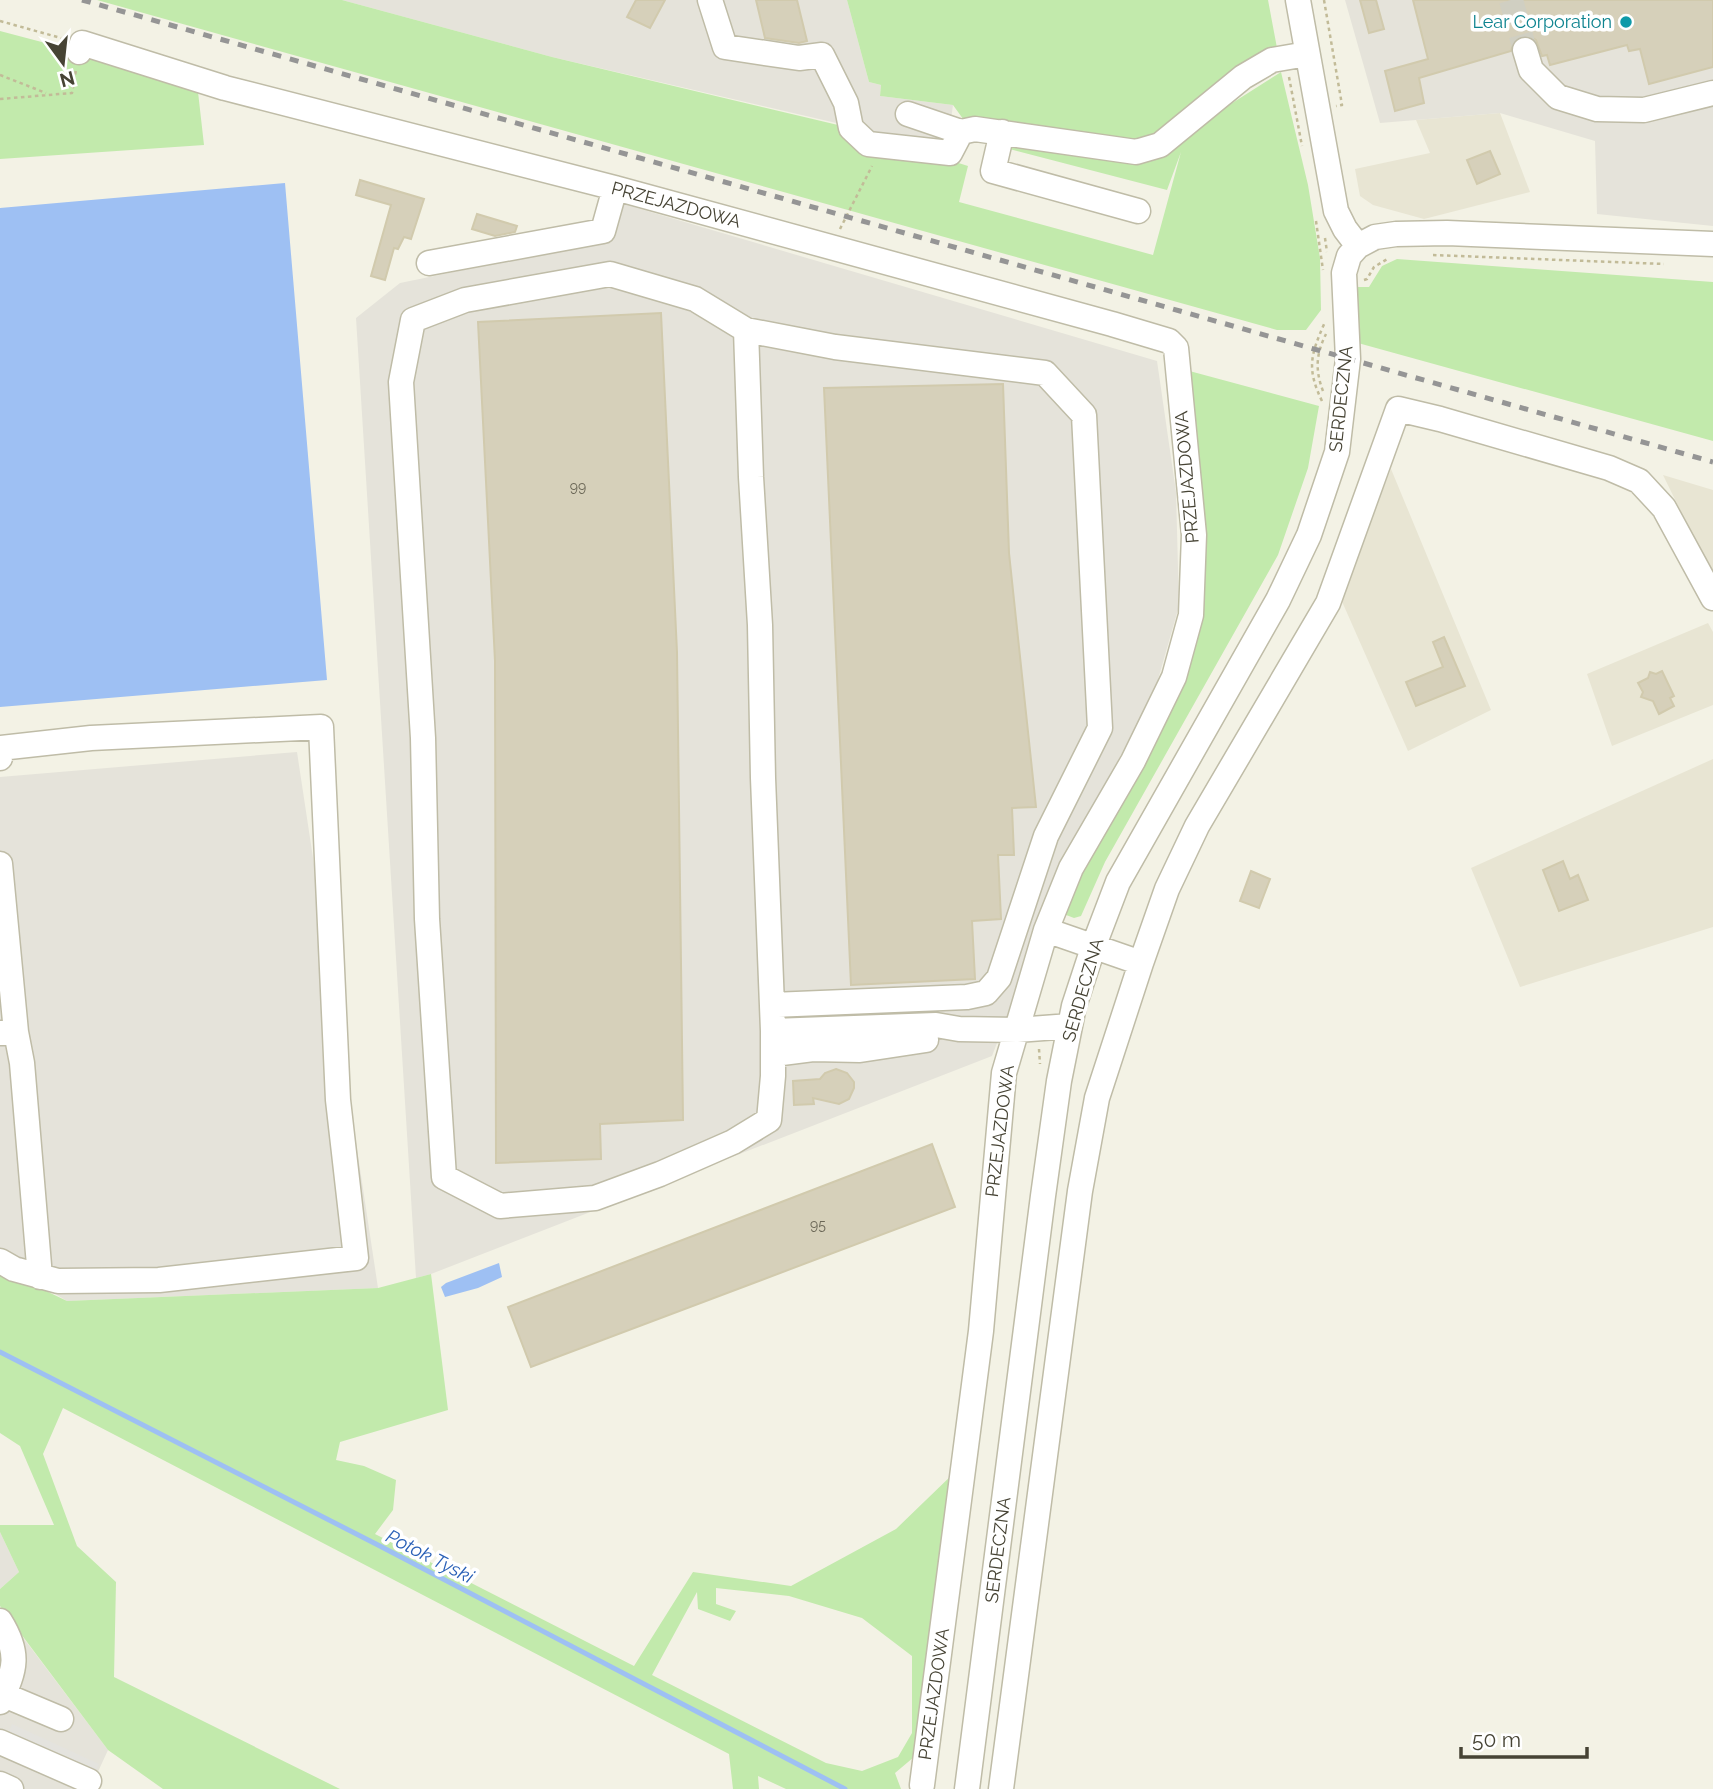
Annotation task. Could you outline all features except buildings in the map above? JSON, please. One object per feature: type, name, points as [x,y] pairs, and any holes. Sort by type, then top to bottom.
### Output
[{"type":"street","points":[[710,0],[725,47],[799,58],[822,55],[846,103],[854,131],[868,144],[950,153],[961,132]]},
{"type":"street","points":[[1298,0],[1336,211],[1358,246],[1375,237],[1447,233],[1713,244]]},
{"type":"street","name":"PRZEJAZDOWA","points":[[80,48],[615,188],[1169,341],[1175,348],[1194,535],[1191,615],[1174,677],[1133,761],[1071,868],[1046,930],[1004,1073],[980,1344],[922,1784]]},
{"type":"street","points":[[1525,50],[1531,69],[1558,97],[1597,109],[1644,110],[1713,93]]},
{"type":"street","points":[[908,114],[961,132],[975,129],[1002,132],[1136,152],[1160,145],[1252,71],[1272,60],[1307,54]]},
{"type":"street","points":[[1002,132],[993,171],[1138,211]]},
{"type":"street","points":[[429,263],[603,231],[615,188]]},
{"type":"street","name":"SERDECZNA","points":[[967,1789],[1043,1196],[1059,1081],[1070,1026],[1094,945],[1118,882],[1278,600],[1309,535],[1337,452],[1348,359],[1344,273],[1349,256],[1358,246]]},
{"type":"street","points":[[746,330],[760,625],[772,1005],[769,1120],[733,1142],[660,1174],[595,1198],[500,1206],[444,1177],[426,919],[423,738],[401,382],[413,320],[465,300],[610,274],[695,299],[746,330],[835,347],[1045,373],[1084,415],[1100,728],[1046,836],[999,978],[986,993],[967,997],[772,1005]]},
{"type":"street","points":[[1001,1789],[1080,1191],[1097,1098],[1167,889],[1197,825],[1328,603],[1398,409],[1609,468],[1639,481],[1664,508],[1713,598]]},
{"type":"street","points":[[0,758],[0,748],[91,738],[321,727],[338,1100],[356,1258],[159,1280],[58,1281],[14,1269],[0,1261]]},
{"type":"street","points":[[0,863],[8,1032],[22,1063],[40,1277]]},
{"type":"street","points":[[1046,930],[1141,963]]},
{"type":"street","points":[[773,1042],[936,1025],[959,1029],[1017,1030],[1070,1026]]},
{"type":"street","points":[[0,1621],[11,1639],[15,1660],[11,1679],[2,1698],[61,1719]]},
{"type":"street","points":[[0,1742],[89,1781]]},
{"type":"street","points":[[0,1784],[11,1789]]},
{"type":"path","points":[[0,21],[80,48],[72,93],[0,99]]},
{"type":"path","points":[[0,75],[49,95]]},
{"type":"path","points":[[830,247],[883,146]]},
{"type":"path","points":[[1324,233],[1328,259]]},
{"type":"path","points":[[1344,280],[1367,279],[1374,267],[1397,254]]},
{"type":"path","points":[[1429,255],[1675,265]]},
{"type":"path","points":[[1327,332],[1318,351],[1317,369],[1328,404]]},
{"type":"shaded area","points":[[342,0],[847,0],[869,82],[881,85],[880,96],[953,105],[947,147],[874,138],[875,132],[552,57]]},
{"type":"shaded area","points":[[1345,0],[1713,0],[1713,226],[1597,214],[1595,141],[1500,113],[1380,123]]},
{"type":"shaded area","points":[[1500,113],[1530,192],[1424,219],[1373,205],[1360,196],[1355,169],[1430,153],[1416,120]]},
{"type":"shaded area","points":[[620,203],[1157,361],[1176,492],[1179,606],[1155,690],[1073,846],[992,1056],[416,1278],[356,318],[400,283],[614,239]]},
{"type":"shaded area","points":[[1391,469],[1491,710],[1408,751],[1340,597]]},
{"type":"shaded area","points":[[1663,475],[1713,490],[1713,577]]},
{"type":"shaded area","points":[[1708,623],[1713,632],[1713,705],[1612,746],[1587,674]]},
{"type":"shaded area","points":[[297,752],[378,1288],[67,1301],[0,1261],[0,777]]},
{"type":"shaded area","points":[[1713,759],[1713,927],[1520,987],[1471,868]]},
{"type":"shaded area","points":[[0,1532],[19,1572],[0,1589]]},
{"type":"shaded area","points":[[0,1607],[108,1750],[90,1789],[0,1789]]},
{"type":"shaded area","points":[[12,1724],[99,1764],[93,1776],[7,1736]]},
{"type":"green space","points":[[97,0],[342,0],[552,57],[838,125],[968,166],[959,202],[1153,255],[1181,152],[1167,190],[979,141],[953,105],[880,96],[881,85],[869,82],[847,0],[1268,0],[1277,48],[1185,139],[1226,107],[1281,72],[1308,185],[1320,258],[1321,310],[1306,330],[1277,330]]},
{"type":"green space","points":[[0,31],[197,83],[204,145],[0,159]]},
{"type":"green space","points":[[1397,259],[1713,282],[1713,441],[1358,343],[1357,287],[1369,287],[1382,266]]},
{"type":"green space","points":[[1182,369],[1319,406],[1308,468],[1278,555],[1105,862],[1081,916],[1074,918],[1061,913],[1196,617]]},
{"type":"green space","points":[[0,1269],[67,1301],[378,1288],[431,1274],[448,1410],[340,1442],[336,1460],[364,1466],[396,1480],[393,1510],[375,1534],[634,1666],[693,1572],[791,1586],[896,1529],[955,1472],[914,1757],[895,1773],[901,1789],[786,1789],[758,1776],[759,1789],[733,1789],[729,1754],[63,1408],[43,1454],[77,1546],[116,1582],[114,1677],[340,1789],[163,1789],[108,1750],[0,1606],[0,1589],[19,1572],[0,1532],[0,1525],[54,1525],[20,1446],[0,1433]],"holes":[[[716,1588],[789,1596],[862,1618],[912,1656],[912,1733],[898,1757],[862,1771],[826,1763],[652,1675],[697,1592],[698,1609],[730,1621],[736,1611],[716,1604]]]},
{"type":"water","points":[[285,183],[327,680],[0,707],[0,208]]},
{"type":"water","points":[[499,1263],[502,1277],[478,1288],[445,1297],[441,1287],[446,1283]]},
{"type":"waterway","name":"Potok Tyski","points":[[0,1352],[376,1544],[845,1789]]},
{"type":"tunnel","points":[[1511,0],[1525,50]]},
{"type":"railway","points":[[82,0],[1713,462]]},
{"type":"place","name":"Lear Corporation","points":[[1626,22]]}]
